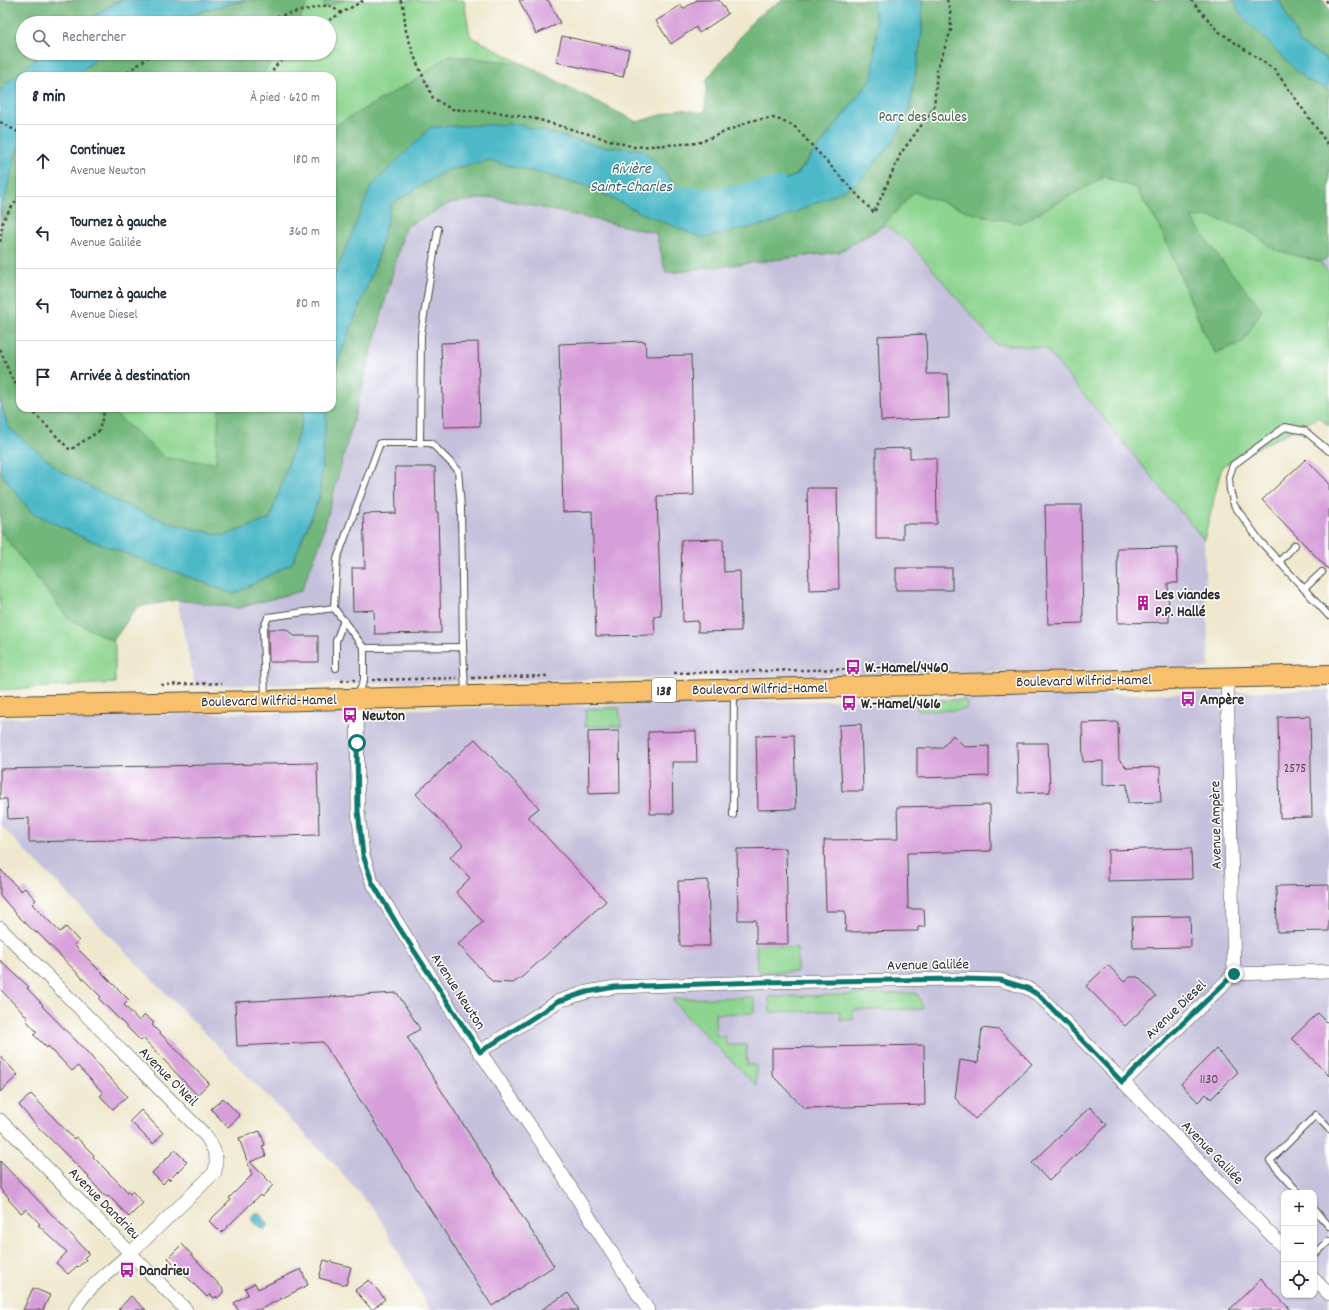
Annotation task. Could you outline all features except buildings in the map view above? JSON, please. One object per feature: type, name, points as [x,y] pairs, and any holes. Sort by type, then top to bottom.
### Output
[{"type":"main road","name":"Boulevard Wilfrid-Hamel","points":[[0,706],[357,699],[1227,676],[1329,675]]},
{"type":"street","name":"Avenue Ampère","points":[[1227,676],[1234,974]]},
{"type":"street","name":"Avenue Newton","points":[[357,699],[358,811],[363,855],[372,882],[402,932],[480,1052],[548,1152],[648,1310]]},
{"type":"street","name":"Avenue O'Neil","points":[[0,928],[206,1136],[217,1159],[215,1172],[87,1292],[78,1303],[75,1310]]},
{"type":"street","points":[[1234,974],[1329,971]]},
{"type":"street","name":"Avenue Diesel","points":[[1122,1082],[1234,974]]},
{"type":"street","name":"Avenue Galilée","points":[[480,1052],[559,1001],[587,992],[615,987],[761,982],[961,979],[1000,980],[1027,988],[1040,996],[1281,1245]]},
{"type":"street","name":"Avenue Dandrieu","points":[[0,1120],[131,1252],[186,1310]]},
{"type":"street","points":[[1317,1282],[1329,1294]]},
{"type":"lane","points":[[420,443],[421,334],[438,229]]},
{"type":"lane","points":[[1329,451],[1305,431],[1285,427],[1233,465],[1229,477],[1230,490],[1234,504],[1260,541],[1329,616]]},
{"type":"lane","points":[[357,699],[364,680],[364,648],[334,608],[336,559],[380,443],[431,443],[458,470],[461,508],[465,695]]},
{"type":"lane","points":[[1279,562],[1294,545]]},
{"type":"lane","points":[[1304,589],[1322,572]]},
{"type":"lane","points":[[265,701],[263,630],[268,617],[334,608]]},
{"type":"lane","points":[[336,668],[336,640],[344,620]]},
{"type":"lane","points":[[364,648],[463,647]]},
{"type":"lane","points":[[733,815],[734,688]]},
{"type":"lane","points":[[1296,1190],[1270,1161],[1316,1115],[1329,1129]]},
{"type":"lane","points":[[1317,1212],[1329,1226]]},
{"type":"lane","points":[[1317,1253],[1329,1241]]},
{"type":"path","points":[[336,16],[364,0]]},
{"type":"path","points":[[400,0],[403,4],[406,31],[416,61],[433,98],[451,109],[502,112],[536,119],[634,147],[698,143],[753,120],[775,118],[794,126],[874,213],[901,153],[934,108],[938,70],[951,30],[948,0]]},
{"type":"path","points":[[1191,0],[1218,31],[1275,70],[1329,146]]},
{"type":"path","points":[[1326,0],[1329,4]]},
{"type":"path","points":[[278,16],[328,5],[342,13]]},
{"type":"path","points":[[128,72],[145,60]]},
{"type":"path","points":[[272,72],[282,60]]},
{"type":"path","points":[[0,122],[16,131]]},
{"type":"path","points":[[0,242],[3,220],[16,201]]},
{"type":"path","points":[[0,348],[11,377],[16,384]]},
{"type":"path","points":[[34,412],[70,450],[99,431],[104,412]]},
{"type":"path","points":[[682,673],[814,670]]},
{"type":"path","points":[[486,677],[513,677]]},
{"type":"path","points":[[373,680],[447,678]]},
{"type":"path","points":[[341,681],[349,681]]},
{"type":"shaded area","points":[[493,197],[656,233],[666,273],[839,252],[884,225],[910,243],[996,344],[1045,348],[1204,540],[1209,668],[195,686],[177,600],[238,608],[364,374],[405,227],[451,203]]},
{"type":"shaded area","points":[[1329,257],[1329,273],[1320,262]]},
{"type":"shaded area","points":[[1329,690],[1329,1310],[430,1310],[378,1215],[337,1167],[0,825],[0,718]]},
{"type":"green space","name":"Parc des Saules","points":[[0,0],[464,0],[470,36],[652,132],[735,99],[824,0],[1241,0],[1329,87],[1329,243],[1306,258],[1320,262],[1329,273],[1329,426],[1319,417],[1222,466],[1204,540],[1045,348],[996,344],[910,243],[885,225],[839,252],[666,273],[656,233],[493,197],[451,203],[405,227],[301,591],[238,608],[0,503]],"holes":[[[1113,170],[1203,217],[1191,218],[1224,264],[1243,342],[1215,353],[1204,333],[1161,229],[1136,188],[1104,177]]]},
{"type":"green space","points":[[0,0],[122,0],[94,16],[16,16],[16,60],[35,60],[20,72],[16,72],[16,76],[6,84],[0,92]]},
{"type":"green space","points":[[245,0],[309,0],[301,16],[188,16]]},
{"type":"green space","points":[[323,0],[344,0],[325,8]]},
{"type":"green space","points":[[782,0],[872,0],[877,24],[873,77],[796,175],[740,198],[688,203],[669,178],[644,150],[598,146],[515,124],[431,127],[336,279],[336,125],[415,80],[448,56],[522,63],[637,122],[680,109],[705,113],[707,79],[756,17]]},
{"type":"green space","points":[[922,0],[1234,0],[1240,14],[1305,79],[1329,90],[1329,257],[1320,262],[1275,250],[1246,229],[1211,217],[1191,218],[1224,264],[1262,309],[1243,342],[1215,353],[1204,333],[1161,229],[1136,188],[1104,177],[1021,223],[978,215],[914,192],[884,225],[839,252],[666,273],[656,233],[493,197],[451,203],[405,227],[320,544],[301,591],[238,608],[177,600],[137,607],[113,641],[68,618],[0,531],[0,471],[30,511],[80,536],[234,594],[292,563],[319,499],[327,412],[336,412],[336,367],[377,260],[391,204],[447,170],[489,160],[588,186],[639,212],[703,238],[895,139],[910,106],[922,33]]},
{"type":"green space","points":[[1279,0],[1323,0],[1329,9],[1329,61],[1300,43]]},
{"type":"green space","points":[[94,60],[273,60],[265,72],[80,72]]},
{"type":"green space","points":[[16,153],[16,412],[113,412],[166,458],[216,463],[219,412],[303,412],[302,422],[270,519],[224,536],[173,524],[120,503],[62,472],[8,427],[0,399],[0,218]]},
{"type":"green space","points":[[0,531],[68,618],[113,641],[115,646],[115,683],[0,690]]},
{"type":"green space","points":[[964,700],[968,704],[967,708],[964,710],[919,711],[917,709],[918,701]]},
{"type":"green space","points":[[619,708],[621,726],[585,726],[586,709]]},
{"type":"green space","points":[[756,944],[780,944],[781,947],[797,948],[797,972],[761,972],[757,969]]},
{"type":"green space","points":[[916,993],[920,999],[923,1009],[853,1010],[853,1020],[840,1020],[840,1011],[770,1012],[769,997]]},
{"type":"green space","points":[[754,997],[754,1013],[715,1014],[716,1036],[725,1036],[726,1045],[746,1045],[747,1065],[756,1065],[756,1085],[691,1021],[672,999]]},
{"type":"water","points":[[122,0],[245,0],[188,16],[94,16]]},
{"type":"water","name":"Rivière Saint-Charles","points":[[872,0],[922,0],[922,33],[910,106],[895,139],[857,184],[774,222],[703,238],[639,212],[588,186],[489,160],[447,170],[391,204],[377,260],[336,367],[336,272],[371,187],[431,127],[515,124],[598,146],[644,150],[669,178],[688,203],[740,198],[797,175],[873,77],[877,24]]},
{"type":"water","points":[[1234,0],[1279,0],[1300,43],[1329,61],[1329,90],[1305,79],[1240,14]]},
{"type":"water","points":[[34,60],[94,60],[80,72],[20,72]]},
{"type":"water","points":[[16,75],[16,153],[0,218],[0,92],[5,84]]},
{"type":"water","points":[[0,399],[8,427],[62,472],[120,503],[173,524],[224,536],[270,519],[302,422],[303,412],[327,412],[319,499],[292,563],[234,594],[80,536],[30,511],[0,471]]},
{"type":"water","points":[[255,1213],[259,1213],[263,1216],[263,1219],[268,1223],[268,1226],[265,1229],[262,1229],[252,1221],[252,1216]]},
{"type":"waterway","name":"Rivière Saint-Charles","points":[[654,195],[683,199],[717,200],[779,189]]},
{"type":"place","name":"Les viandes P.P. Hallé","points":[[1143,603]]},
{"type":"place","name":"W.-Hamel/4460","points":[[853,667]]},
{"type":"place","name":"Ampère","points":[[1188,699]]},
{"type":"place","name":"W.-Hamel/4616","points":[[849,703]]},
{"type":"place","name":"Newton","points":[[350,715]]},
{"type":"place","name":"Dandrieu","points":[[127,1270]]},
{"type":"route","points":[[357,743],[358,811],[363,855],[372,882],[398,926],[480,1052],[559,1001],[587,992],[615,987],[761,982],[961,979],[1000,980],[1027,988],[1040,996],[1122,1082],[1234,974]]}]
